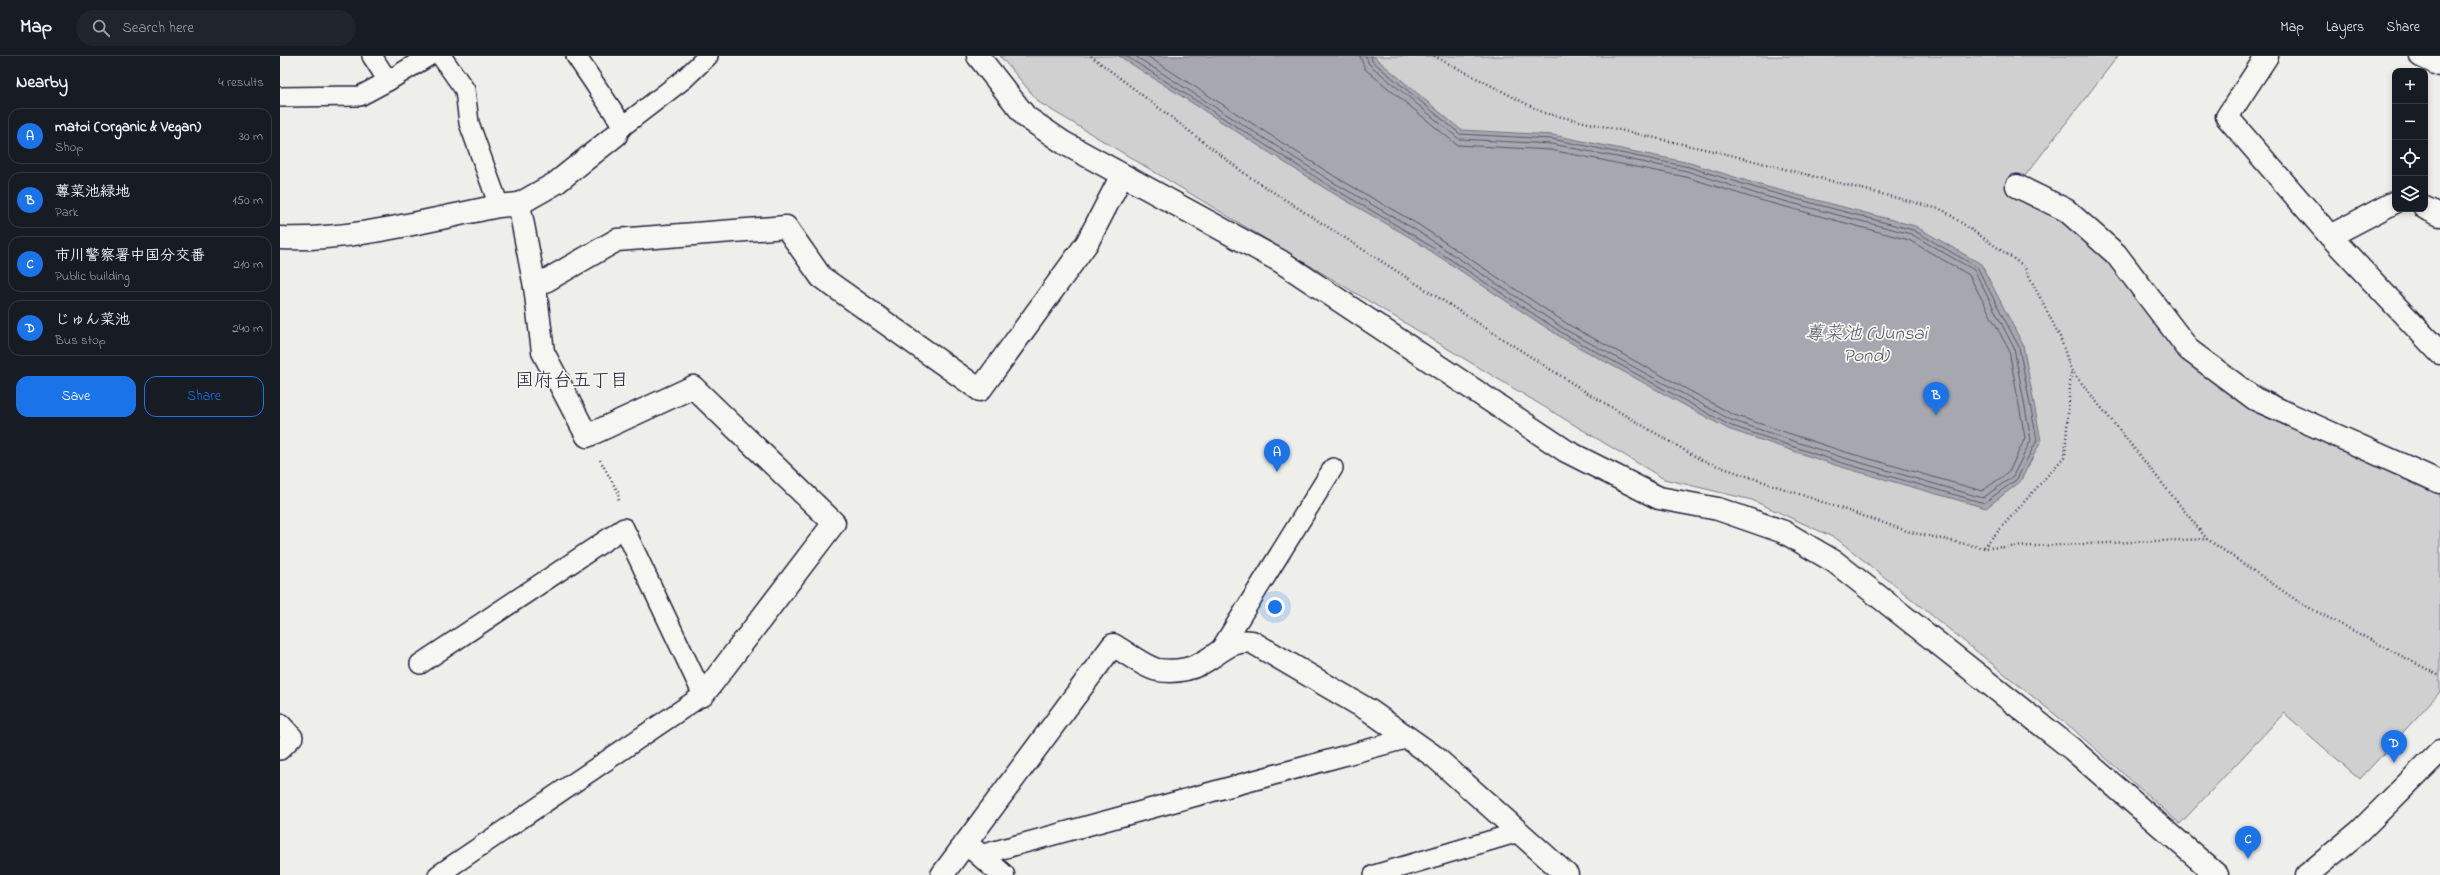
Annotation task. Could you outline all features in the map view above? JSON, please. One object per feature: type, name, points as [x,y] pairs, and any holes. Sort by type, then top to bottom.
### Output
[{"type":"street","points":[[978,56],[1026,117],[1064,143],[1280,261],[1566,451],[1659,498],[1718,509],[1784,532],[1835,562],[2072,749],[2217,875]]},
{"type":"street","points":[[2267,56],[2227,116],[2330,236],[2440,353]]},
{"type":"street","points":[[2421,56],[2440,65]]},
{"type":"street","points":[[280,238],[302,239],[366,232],[509,205],[556,183],[619,130]]},
{"type":"street","points":[[535,287],[616,240],[786,227],[821,277],[980,390],[1087,243],[1122,175]]},
{"type":"street","points":[[2017,186],[2066,210],[2116,254],[2189,350],[2255,400],[2440,482]]},
{"type":"street","points":[[2330,236],[2392,204]]},
{"type":"street","points":[[509,205],[535,287],[543,352],[587,436],[693,387],[834,523],[702,695]]},
{"type":"street","points":[[2428,209],[2440,215]]},
{"type":"street","points":[[942,875],[973,849],[1113,645],[1157,670],[1182,670],[1201,664],[1220,650],[1242,640],[1252,642],[1370,711],[1409,738],[1435,757],[1567,875]]},
{"type":"street","points":[[2313,873],[2359,832],[2440,751]]},
{"type":"street","points":[[973,849],[1003,875]]},
{"type":"lane","points":[[372,56],[388,81]]},
{"type":"lane","points":[[280,97],[360,96],[429,56]]},
{"type":"lane","points":[[441,56],[465,90],[469,123],[509,205]]},
{"type":"lane","points":[[576,56],[619,130],[684,79],[708,56]]},
{"type":"lane","points":[[1220,650],[1333,468]]},
{"type":"lane","points":[[420,664],[624,528],[702,695],[438,875]]},
{"type":"lane","points":[[280,723],[293,737],[280,750]]},
{"type":"lane","points":[[973,849],[1409,738]]},
{"type":"lane","points":[[1374,875],[1519,832]]},
{"type":"path","points":[[1091,56],[1248,176],[1589,394],[1703,460],[1910,532],[1984,548],[2207,539]]},
{"type":"path","points":[[1434,56],[1544,113],[1731,155],[1943,210],[2024,266],[2060,337],[2071,370],[2207,539],[2302,604],[2440,676]]},
{"type":"path","points":[[1984,548],[2065,456],[2071,370]]},
{"type":"path","points":[[587,436],[618,492],[624,528]]},
{"type":"shaded area","points":[[1000,56],[2118,56],[2017,186],[2066,210],[2189,350],[2440,479],[2440,692],[2360,779],[2284,713],[2180,824],[2073,729],[1837,539],[1752,500],[1664,479],[1040,103]]},
{"type":"water","name":"蓴菜池 (Junsai Pond)","points":[[1119,56],[1373,56],[1461,130],[1553,135],[1690,163],[1760,185],[1915,226],[1981,264],[2023,345],[2041,441],[2020,482],[1986,508],[1838,466],[1728,429],[1562,338],[1411,238],[1326,189]]},
{"type":"place","name":"蓴菜池緑地","points":[[1936,415]]},
{"type":"place","name":"matoi (Organic & Vegan)","points":[[1277,472]]},
{"type":"place","name":"じゅん菜池","points":[[2394,763]]},
{"type":"place","name":"市川警察署中国分交番","points":[[2248,859]]},
{"type":"district","name":"国府台五丁目","points":[[572,379]]}]
